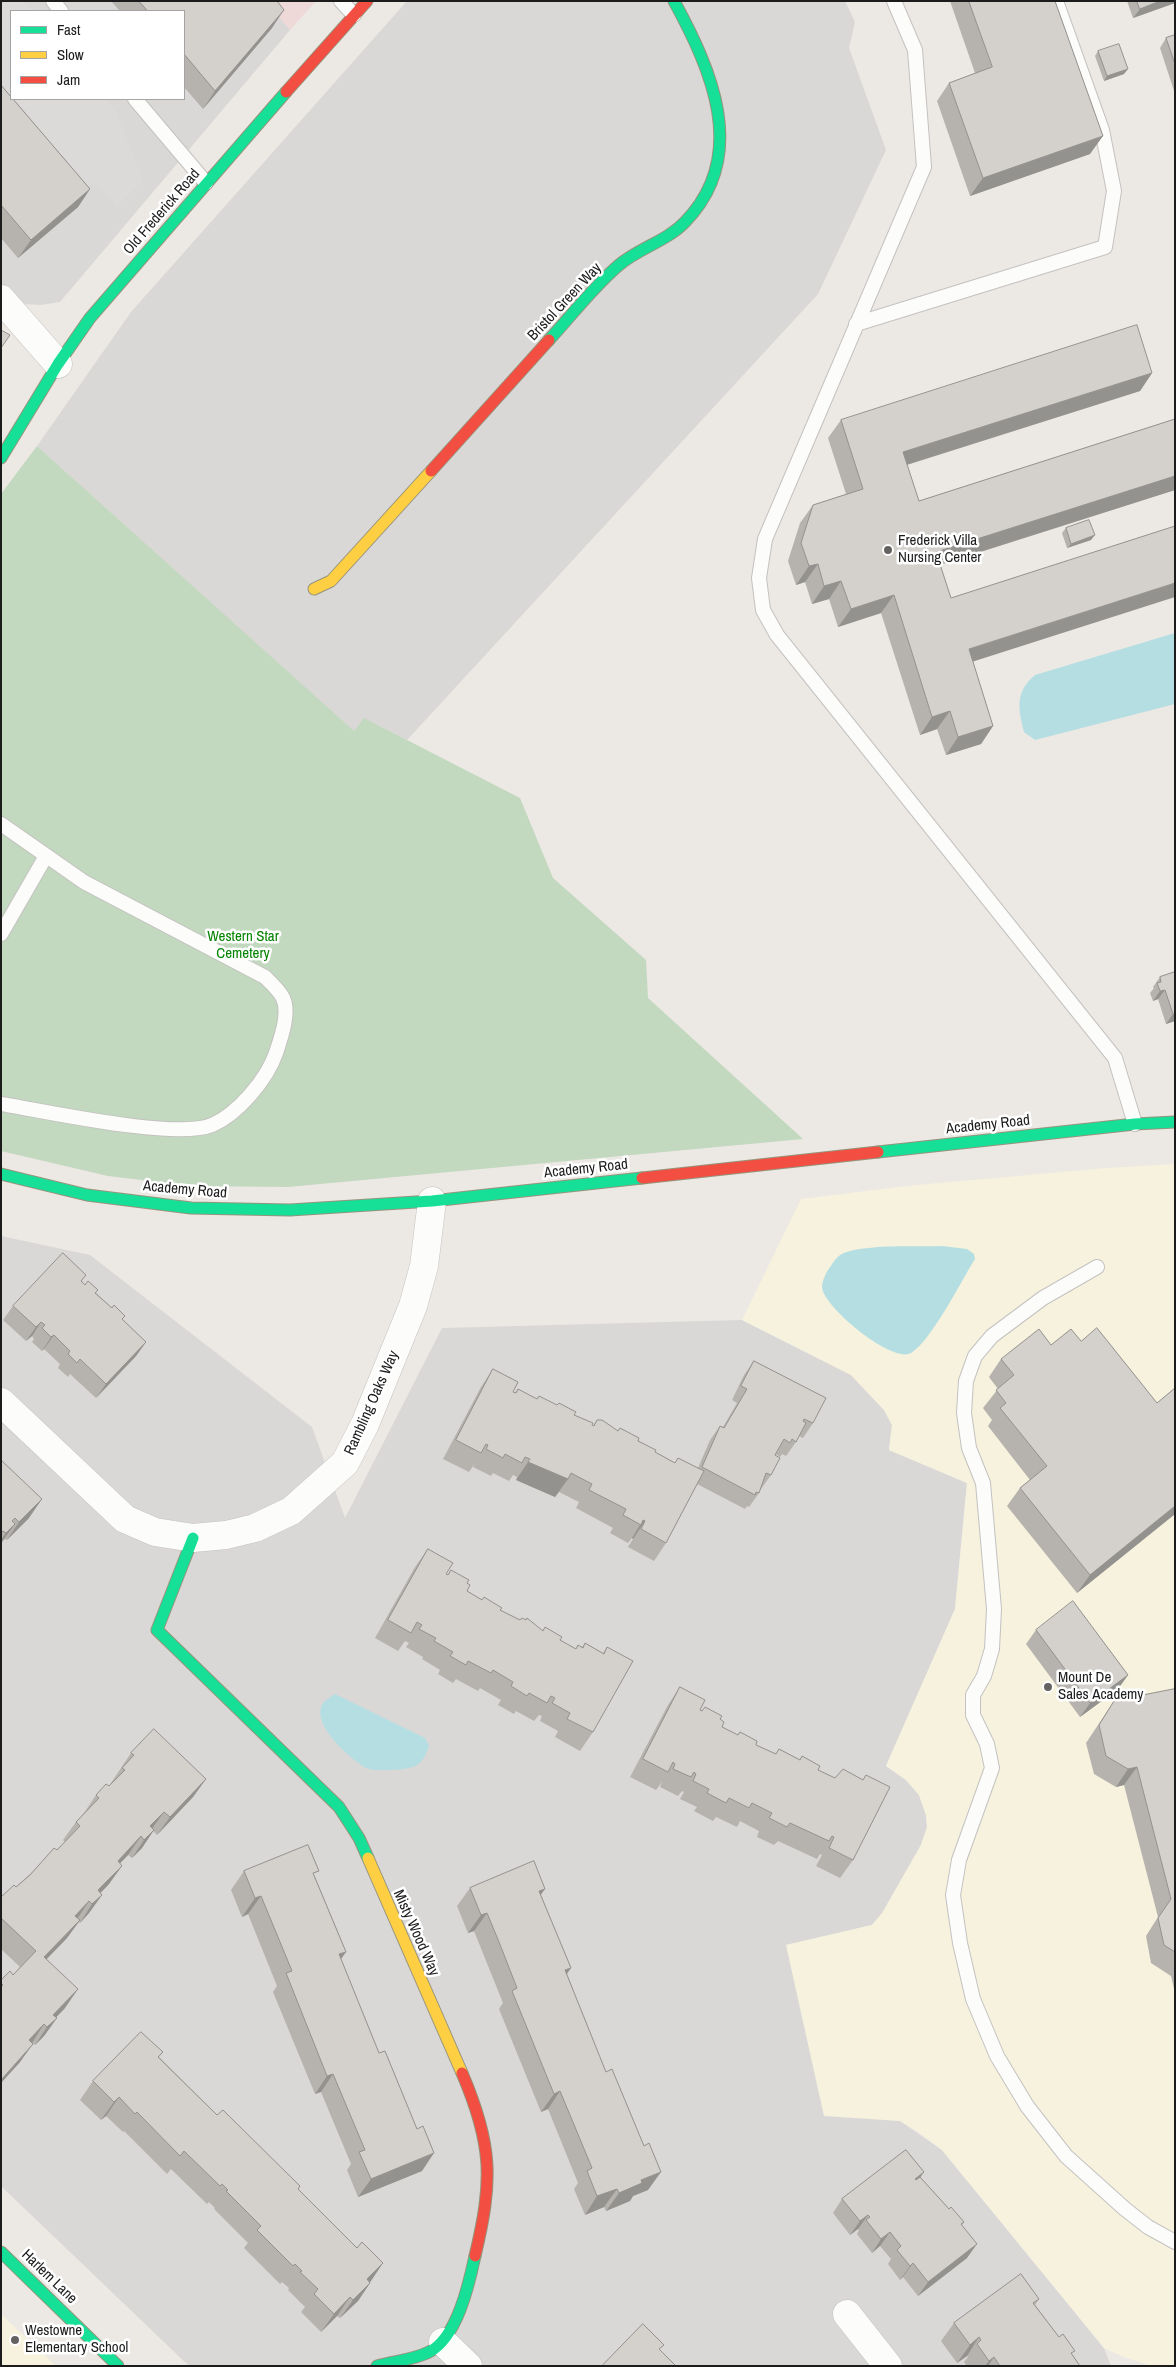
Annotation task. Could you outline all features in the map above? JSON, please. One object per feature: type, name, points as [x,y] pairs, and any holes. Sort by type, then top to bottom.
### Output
[{"type":"street","name":"Old Frederick Road","points":[[1,458],[58,364],[90,318],[367,1]]},
{"type":"street","name":"Bristol Green Way","points":[[314,589],[331,581],[586,299],[624,261],[683,224],[699,207],[713,181],[719,149],[716,91],[700,52],[674,1]]},
{"type":"street","points":[[1,299],[58,364]]},
{"type":"street","name":"Academy Road","points":[[1,1174],[87,1194],[191,1208],[290,1210],[432,1201],[1135,1124],[1175,1122]]},
{"type":"street","name":"Rambling Oaks Way","points":[[1,1402],[126,1519],[155,1532],[193,1538],[226,1535],[255,1528],[291,1511],[345,1464],[365,1424],[413,1306],[424,1266],[432,1201]]},
{"type":"street","name":"Misty Wood Way","points":[[193,1538],[157,1630],[339,1807],[359,1838],[470,2092],[484,2133],[489,2175],[484,2219],[458,2315],[443,2342],[419,2357],[377,2366]]},
{"type":"street","name":"Harlem Lane","points":[[1,2252],[116,2365]]},
{"type":"street","points":[[847,2314],[888,2366]]},
{"type":"street","points":[[443,2342],[468,2366]]},
{"type":"lane","points":[[341,1],[354,15]]},
{"type":"lane","points":[[894,1],[915,50],[924,167],[765,540],[759,578],[763,610],[776,635],[1115,1058],[1135,1124]]},
{"type":"lane","points":[[856,324],[1105,247],[1114,191],[1102,130],[1056,1]]},
{"type":"lane","points":[[136,100],[206,184]]},
{"type":"lane","points":[[1,824],[16,832],[46,856],[84,882],[266,977],[283,998],[284,1027],[273,1060],[250,1094],[231,1115],[210,1126],[180,1129],[148,1127],[1,1104]]},
{"type":"lane","points":[[1,934],[46,856]]},
{"type":"lane","points":[[1097,1268],[1044,1298],[992,1336],[975,1356],[966,1381],[964,1413],[970,1448],[983,1484],[994,1609],[992,1649],[984,1676],[973,1695],[973,1715],[987,1744],[992,1768],[959,1860],[953,1894],[960,1943],[973,1999],[998,2056],[1027,2106],[1066,2156],[1125,2210],[1148,2227],[1175,2242]]},
{"type":"shaded area","points":[[1,1],[266,1],[290,30],[60,302],[41,305],[5,303],[1,298]]},
{"type":"shaded area","points":[[1,1],[24,1],[32,10],[10,10],[10,100],[107,100],[117,113],[143,180],[117,207],[93,182],[76,195],[1,106]]},
{"type":"shaded area","points":[[266,1],[316,1],[290,30]]},
{"type":"shaded area","points":[[407,1],[845,1],[855,22],[849,48],[886,150],[818,294],[407,740],[365,719],[354,732],[37,446],[131,312]]},
{"type":"shaded area","name":"Mount De Sales Academy","points":[[1175,1164],[1175,2366],[1152,2366],[1121,2356],[1104,2348],[942,2150],[900,2121],[824,2116],[786,1945],[872,1925],[882,1913],[921,1845],[927,1827],[926,1815],[919,1795],[906,1780],[886,1766],[955,1609],[967,1483],[889,1450],[892,1425],[884,1410],[851,1375],[742,1320],[801,1199],[906,1186],[1106,1168]]},
{"type":"shaded area","points":[[1,1236],[90,1255],[312,1427],[345,1518],[442,1328],[742,1320],[851,1375],[884,1410],[892,1425],[889,1450],[967,1483],[955,1609],[886,1766],[906,1780],[919,1795],[926,1815],[927,1827],[921,1845],[882,1914],[872,1925],[786,1945],[876,2118],[900,2121],[942,2150],[1104,2348],[1111,2366],[189,2366],[1,2186]]},
{"type":"shaded area","name":"Westowne Elementary School","points":[[1,2314],[56,2366],[1,2366]]},
{"type":"green space","name":"Western Star Cemetery","points":[[37,446],[354,731],[364,718],[520,798],[553,878],[646,960],[648,998],[803,1139],[288,1187],[193,1186],[108,1176],[1,1151],[1,494]]},
{"type":"water","points":[[1175,633],[1175,704],[1035,740],[1024,732],[1020,715],[1021,694],[1035,675]]},
{"type":"water","points":[[942,1246],[967,1249],[974,1254],[975,1259],[937,1323],[928,1336],[911,1353],[902,1354],[875,1342],[846,1320],[825,1296],[822,1287],[825,1276],[836,1258],[844,1253],[878,1247]]},
{"type":"water","points":[[335,1694],[425,1738],[429,1746],[423,1760],[414,1767],[387,1770],[369,1769],[357,1762],[333,1739],[326,1730],[322,1720],[320,1711],[323,1703]]},
{"type":"building","points":[[139,1],[277,1],[284,10],[215,91],[185,55],[185,10],[147,10]]},
{"type":"building","points":[[969,1],[1055,1],[1103,136],[983,178],[949,83],[992,67]]},
{"type":"building","points":[[1137,1],[1160,1],[1140,9]]},
{"type":"building","points":[[1175,35],[1175,64],[1166,38]]},
{"type":"building","points":[[1119,44],[1128,69],[1107,76],[1098,51]]},
{"type":"building","points":[[1,85],[10,96],[10,100],[14,100],[90,189],[31,240],[1,205]]},
{"type":"building","name":"Frederick Villa Nursing Center","points":[[1137,325],[1152,373],[903,452],[919,501],[1175,419],[1175,476],[936,552],[951,598],[1175,526],[1175,583],[969,649],[993,726],[958,737],[950,711],[932,717],[894,595],[851,609],[841,581],[824,586],[818,564],[809,566],[801,543],[813,505],[863,489],[841,420]]},
{"type":"building","points":[[1,330],[10,335],[1,348]]},
{"type":"building","points":[[1089,520],[1095,535],[1071,544],[1066,528]]},
{"type":"building","points":[[1175,972],[1175,1014],[1173,1014],[1165,990],[1160,991],[1157,983],[1161,982],[1160,977]]},
{"type":"building","points":[[63,1253],[86,1275],[81,1281],[85,1285],[88,1281],[98,1290],[95,1293],[112,1308],[114,1305],[125,1316],[122,1319],[146,1342],[106,1384],[80,1359],[77,1363],[68,1354],[70,1351],[54,1335],[51,1337],[42,1328],[45,1325],[41,1322],[36,1327],[13,1306]]},
{"type":"building","points":[[1097,1328],[1157,1403],[1175,1388],[1175,1506],[1090,1575],[1020,1488],[1047,1466],[1000,1408],[1006,1403],[996,1390],[1014,1375],[1001,1359],[1039,1329],[1051,1345],[1071,1329],[1081,1341]]},
{"type":"building","points":[[754,1361],[826,1398],[813,1423],[804,1419],[803,1421],[806,1423],[796,1442],[792,1439],[790,1443],[784,1439],[775,1455],[780,1458],[771,1475],[766,1473],[759,1493],[756,1492],[755,1495],[702,1467],[720,1426],[724,1428],[747,1389],[741,1386]]},
{"type":"building","points":[[493,1369],[518,1382],[513,1392],[516,1393],[518,1389],[537,1399],[539,1396],[557,1405],[559,1403],[576,1412],[574,1415],[593,1423],[592,1425],[594,1426],[597,1420],[602,1420],[618,1431],[620,1428],[639,1438],[638,1441],[675,1463],[678,1458],[704,1471],[666,1543],[641,1529],[645,1521],[643,1520],[641,1525],[623,1515],[626,1509],[589,1490],[592,1484],[571,1473],[568,1479],[528,1462],[530,1459],[525,1457],[522,1463],[505,1454],[503,1458],[486,1449],[488,1445],[486,1444],[481,1453],[456,1440]]},
{"type":"building","points":[[1,1460],[42,1499],[19,1522],[15,1518],[12,1521],[15,1524],[6,1533],[3,1531],[1,1533]]},
{"type":"building","points":[[428,1549],[453,1563],[446,1574],[448,1575],[451,1570],[469,1580],[467,1583],[470,1585],[467,1591],[482,1600],[484,1597],[502,1608],[500,1610],[520,1620],[522,1618],[526,1620],[527,1618],[543,1631],[545,1627],[562,1637],[560,1640],[576,1649],[578,1645],[583,1648],[585,1643],[604,1654],[607,1647],[633,1661],[593,1732],[567,1719],[570,1713],[552,1703],[555,1698],[551,1696],[547,1703],[529,1693],[527,1696],[511,1686],[513,1682],[493,1670],[491,1673],[468,1661],[466,1665],[450,1656],[453,1652],[434,1641],[436,1638],[419,1629],[422,1625],[417,1622],[411,1633],[388,1620]]},
{"type":"building","points":[[1073,1601],[1128,1675],[1090,1703],[1036,1630]]},
{"type":"building","points":[[680,1687],[705,1700],[700,1710],[702,1711],[705,1707],[722,1716],[720,1719],[724,1722],[722,1727],[738,1735],[740,1732],[757,1741],[756,1745],[776,1754],[779,1749],[800,1760],[802,1756],[820,1766],[818,1770],[835,1778],[843,1769],[863,1780],[866,1775],[890,1787],[853,1860],[829,1848],[834,1837],[832,1836],[829,1841],[790,1823],[787,1827],[769,1818],[772,1813],[752,1803],[749,1808],[729,1798],[726,1803],[707,1793],[709,1789],[693,1781],[696,1774],[694,1772],[691,1777],[673,1769],[675,1764],[673,1762],[668,1772],[643,1759]]},
{"type":"building","points":[[1175,1689],[1175,1952],[1164,1945],[1158,1918],[1171,1899],[1137,1767],[1128,1769],[1106,1756],[1099,1725],[1114,1701]]},
{"type":"building","points":[[154,1729],[206,1779],[170,1817],[164,1812],[150,1826],[154,1830],[144,1840],[141,1836],[118,1861],[122,1866],[98,1890],[102,1895],[92,1904],[89,1901],[75,1916],[80,1920],[44,1957],[78,1989],[53,2015],[57,2018],[47,2027],[44,2024],[29,2040],[33,2044],[1,2080],[1,1987],[3,1985],[1,1980],[10,1971],[13,1975],[36,1951],[1,1918],[1,1897],[14,1885],[16,1887],[30,1875],[54,1848],[57,1850],[80,1826],[76,1822],[99,1798],[96,1795],[106,1784],[109,1786],[125,1770],[122,1768],[134,1755],[131,1753]]},
{"type":"building","points":[[308,1845],[319,1871],[313,1873],[346,1952],[339,1954],[379,2053],[385,2051],[417,2129],[423,2126],[434,2153],[371,2179],[359,2152],[365,2150],[333,2074],[327,2076],[286,1973],[292,1971],[261,1896],[255,1898],[244,1871]]},
{"type":"building","points":[[534,1861],[545,1889],[539,1891],[571,1968],[565,1970],[606,2072],[612,2069],[644,2146],[649,2143],[661,2172],[641,2180],[642,2183],[619,2193],[617,2189],[597,2196],[587,2171],[592,2168],[560,2091],[554,2094],[512,1991],[517,1988],[499,1942],[487,1913],[481,1915],[470,1888]]},
{"type":"building","points":[[141,2032],[163,2052],[158,2057],[217,2115],[223,2110],[300,2186],[298,2189],[357,2248],[362,2242],[383,2263],[367,2279],[370,2283],[353,2300],[350,2297],[334,2314],[314,2294],[318,2289],[300,2272],[302,2271],[295,2264],[293,2266],[257,2230],[261,2226],[226,2191],[228,2190],[222,2184],[220,2186],[184,2151],[180,2156],[137,2112],[135,2114],[119,2097],[114,2102],[93,2081]]},
{"type":"building","points":[[906,2150],[924,2172],[915,2179],[920,2177],[949,2209],[951,2207],[964,2222],[961,2224],[977,2244],[928,2282],[913,2263],[910,2266],[897,2250],[901,2246],[890,2232],[881,2239],[866,2220],[870,2217],[868,2215],[860,2221],[842,2199]]},
{"type":"building","points":[[1021,2274],[1039,2299],[1033,2303],[1059,2337],[1063,2334],[1075,2351],[1071,2353],[1080,2366],[1000,2366],[994,2357],[989,2361],[977,2344],[981,2340],[979,2337],[970,2345],[954,2323]]},
{"type":"building","points":[[643,2324],[664,2345],[659,2349],[676,2366],[602,2366]]},
{"type":"traffic: fast","points":[[549,340],[591,292],[619,265],[678,229],[685,222],[705,196],[716,169],[720,141],[718,112],[711,83],[688,27],[674,1]]},
{"type":"traffic: fast","points":[[1,458],[58,364],[90,318],[286,92]]},
{"type":"traffic: fast","points":[[878,1152],[1135,1124],[1175,1122]]},
{"type":"traffic: fast","points":[[1,1174],[87,1195],[191,1208],[290,1210],[432,1201],[642,1178]]},
{"type":"traffic: fast","points":[[193,1538],[157,1630],[339,1807],[359,1838],[368,1858]]},
{"type":"traffic: fast","points":[[1,2252],[118,2366]]},
{"type":"traffic: fast","points":[[377,2366],[417,2357],[439,2345],[447,2335],[460,2309],[475,2256]]},
{"type":"traffic: slow","points":[[314,589],[331,581],[431,471]]},
{"type":"traffic: slow","points":[[368,1858],[462,2073]]},
{"type":"traffic: jam","points":[[286,92],[367,1]]},
{"type":"traffic: jam","points":[[431,471],[549,340]]},
{"type":"traffic: jam","points":[[642,1178],[878,1152]]},
{"type":"traffic: jam","points":[[462,2073],[480,2121],[487,2163],[485,2206],[475,2256]]},
{"type":"place","name":"Frederick Villa Nursing Center","points":[[888,550]]},
{"type":"place","name":"Mount De Sales Academy","points":[[1048,1687]]},
{"type":"place","name":"Westowne Elementary School","points":[[15,2340]]}]
